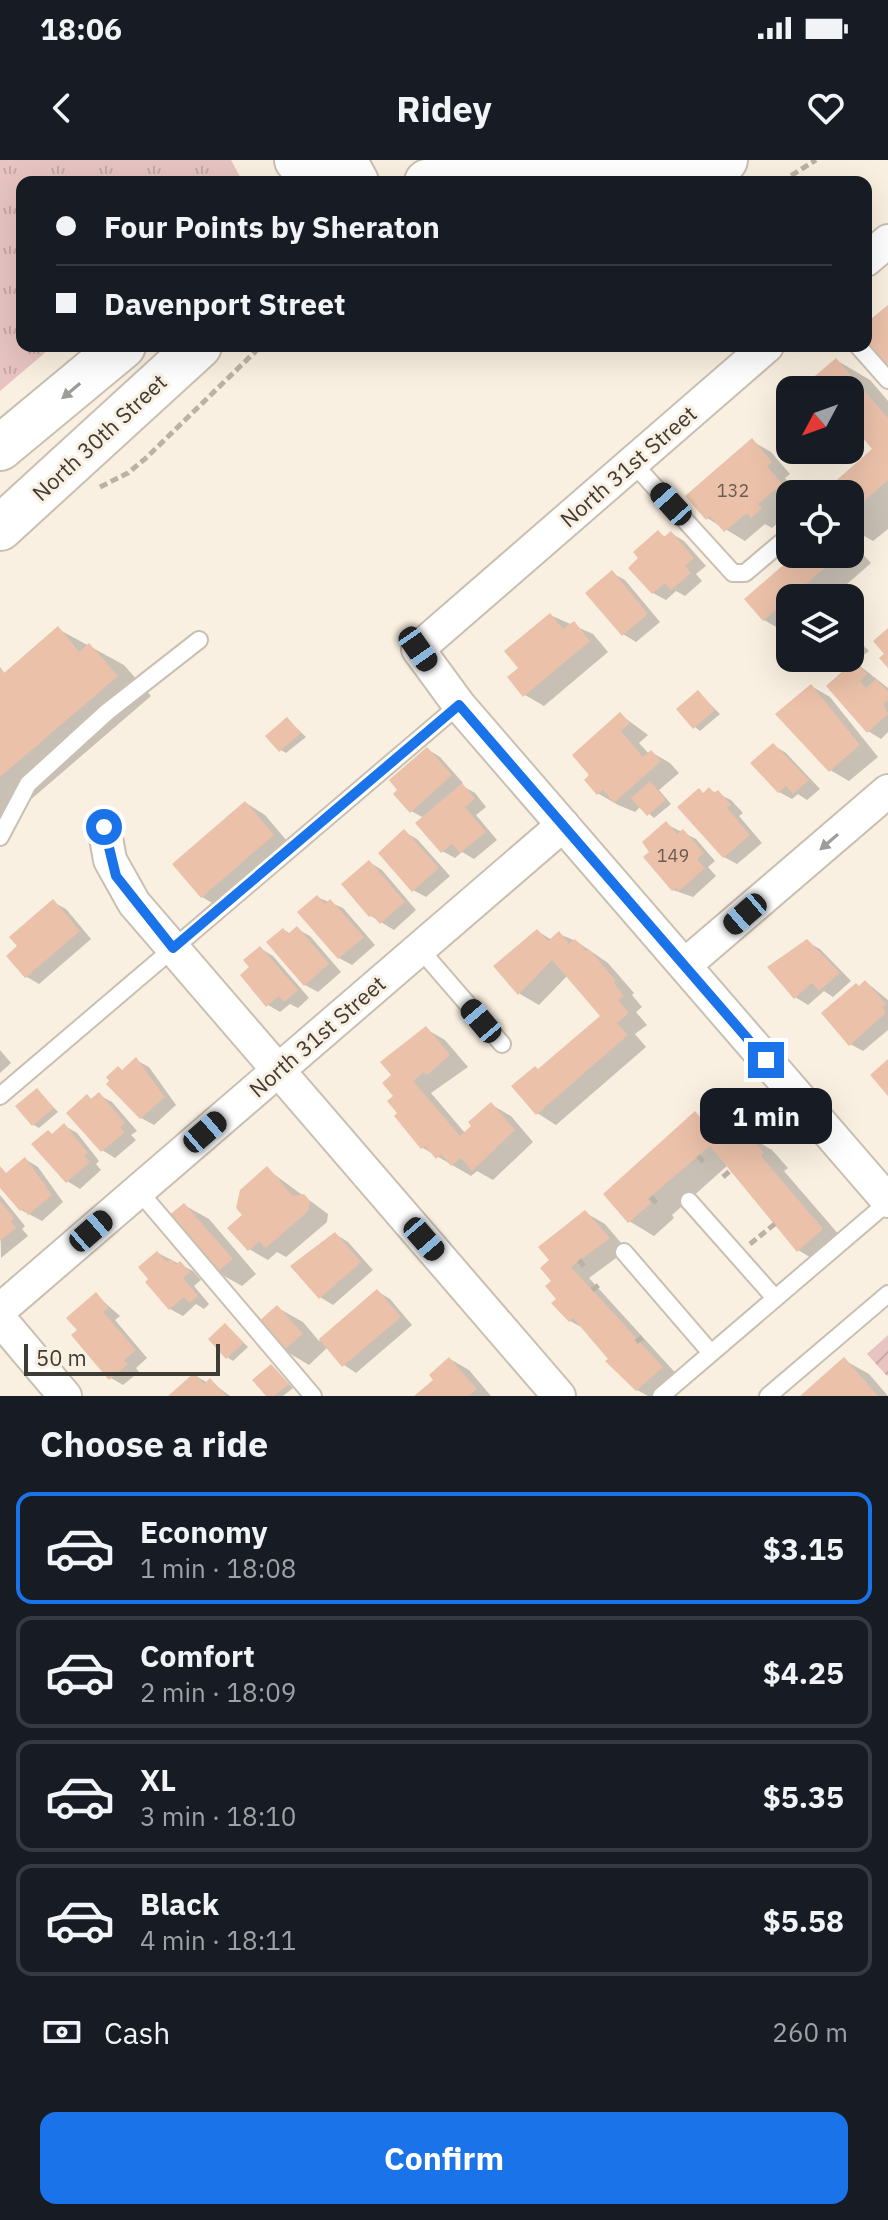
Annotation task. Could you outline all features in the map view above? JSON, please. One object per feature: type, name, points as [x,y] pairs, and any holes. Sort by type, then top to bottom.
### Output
[{"type":"main road","points":[[297,160],[311,176]]},
{"type":"main road","points":[[323,176],[342,160]]},
{"type":"main road","points":[[458,176],[510,166],[643,171],[692,167],[725,160]]},
{"type":"main road","points":[[0,448],[116,352]]},
{"type":"main road","name":"North 30th Street","points":[[0,528],[192,352]]},
{"type":"street","points":[[872,255],[888,241]]},
{"type":"street","name":"North 31st Street","points":[[459,705],[418,649],[760,352]]},
{"type":"street","points":[[459,705],[888,1201]]},
{"type":"street","points":[[685,965],[888,791]]},
{"type":"street","name":"North 31st Street","points":[[0,1310],[563,825]]},
{"type":"street","points":[[104,827],[116,876],[173,948],[559,1396]]},
{"type":"street","points":[[0,1319],[65,1396]]},
{"type":"lane","points":[[863,352],[888,380]]},
{"type":"lane","points":[[632,462],[733,573],[745,573],[776,547]]},
{"type":"lane","points":[[0,837],[28,784],[107,712],[199,640]]},
{"type":"lane","points":[[0,1096],[459,705]]},
{"type":"lane","points":[[419,948],[502,1044]]},
{"type":"lane","points":[[138,1190],[313,1396]]},
{"type":"lane","points":[[689,1201],[775,1298]]},
{"type":"lane","points":[[661,1396],[888,1201]]},
{"type":"lane","points":[[624,1252],[711,1353]]},
{"type":"lane","points":[[768,1396],[888,1294]]},
{"type":"path","points":[[791,176],[816,160]]},
{"type":"path","points":[[698,1156],[705,1164]]},
{"type":"path","points":[[723,1177],[731,1170]]},
{"type":"path","points":[[651,1197],[658,1205]]},
{"type":"path","points":[[768,1229],[776,1223]]},
{"type":"path","points":[[579,1260],[585,1267]]},
{"type":"path","points":[[592,1290],[600,1284]]},
{"type":"path","points":[[636,1342],[644,1336]]},
{"type":"green space","points":[[0,160],[231,160],[240,176],[16,176],[16,352],[46,352],[0,391]]},
{"type":"green space","points":[[888,1335],[888,1375],[887,1376],[867,1354]]},
{"type":"building","points":[[888,305],[888,364],[885,367],[871,352],[872,318]]},
{"type":"building","points":[[836,358],[852,376],[815,376]]},
{"type":"building","points":[[864,390],[888,418],[888,480],[864,501],[864,480],[837,480],[855,464],[864,464],[864,456],[872,449],[864,440]]},
{"type":"building","points":[[752,438],[772,462],[767,466],[779,480],[776,480],[776,489],[758,504],[762,509],[751,518],[747,513],[724,532],[710,516],[706,520],[685,496]]},
{"type":"building","points":[[658,530],[664,537],[671,531],[694,558],[685,566],[691,573],[671,590],[665,583],[652,594],[628,568],[638,558],[633,552]]},
{"type":"building","points":[[780,568],[825,568],[806,584],[776,584],[776,610],[763,621],[744,599]]},
{"type":"building","points":[[612,570],[648,614],[622,636],[585,593]]},
{"type":"building","points":[[550,613],[563,629],[574,621],[590,641],[523,697],[507,677],[518,668],[504,651]]},
{"type":"building","points":[[58,626],[79,652],[89,643],[118,676],[0,777],[0,669],[4,673]]},
{"type":"building","points":[[888,628],[888,668],[879,658],[884,654],[873,641]]},
{"type":"building","points":[[864,670],[867,674],[860,681],[866,688],[876,679],[888,692],[888,700],[883,704],[888,714],[867,733],[826,686],[842,672]]},
{"type":"building","points":[[811,684],[860,745],[829,772],[775,714]]},
{"type":"building","points":[[698,690],[715,710],[693,729],[676,709]]},
{"type":"building","points":[[620,712],[630,723],[621,731],[643,757],[651,750],[661,761],[614,803],[603,790],[597,795],[584,780],[589,775],[572,755]]},
{"type":"building","points":[[287,717],[301,733],[279,752],[265,736]]},
{"type":"building","points":[[773,743],[809,780],[793,794],[786,786],[778,793],[750,763]]},
{"type":"building","points":[[427,747],[452,775],[410,813],[393,794],[397,790],[389,780]]},
{"type":"building","points":[[650,781],[666,800],[647,816],[631,798]]},
{"type":"building","points":[[462,783],[475,799],[465,807],[486,832],[460,853],[452,844],[441,853],[415,823]]},
{"type":"building","points":[[709,787],[714,793],[718,790],[731,805],[727,808],[750,835],[723,858],[677,807],[699,788],[703,793]]},
{"type":"building","points":[[245,801],[274,835],[201,898],[172,864]]},
{"type":"building","points":[[666,821],[677,834],[683,829],[704,853],[697,859],[705,868],[679,891],[676,888],[672,891],[643,857],[649,852],[642,842]]},
{"type":"building","points":[[404,829],[439,868],[412,892],[378,853]]},
{"type":"building","points":[[369,860],[405,902],[380,924],[372,915],[369,917],[341,884]]},
{"type":"building","points":[[317,895],[325,904],[330,899],[364,937],[338,959],[297,912]]},
{"type":"building","points":[[53,899],[80,931],[25,978],[6,956],[17,946],[9,937]]},
{"type":"building","points":[[297,926],[329,964],[304,986],[266,942],[283,928],[288,934]]},
{"type":"building","points":[[537,929],[548,941],[559,931],[569,944],[575,939],[586,951],[589,949],[616,981],[614,983],[624,996],[618,1000],[629,1013],[617,1023],[628,1035],[536,1115],[511,1086],[535,1066],[538,1069],[600,1016],[552,960],[518,995],[493,966]]},
{"type":"building","points":[[807,939],[840,973],[819,991],[812,983],[794,999],[767,967]]},
{"type":"building","points":[[260,946],[298,990],[284,1002],[279,996],[266,1007],[240,975],[249,967],[243,960]]},
{"type":"building","points":[[865,980],[886,1004],[882,1007],[886,1013],[849,1046],[821,1013],[856,983],[859,986]]},
{"type":"building","points":[[426,1026],[450,1055],[427,1075],[424,1072],[413,1081],[460,1136],[471,1126],[468,1122],[491,1102],[515,1130],[472,1171],[461,1158],[451,1166],[441,1154],[436,1159],[425,1146],[421,1149],[394,1116],[397,1113],[387,1101],[393,1096],[382,1083],[391,1075],[380,1062]]},
{"type":"building","points":[[136,1057],[165,1097],[140,1119],[106,1084],[109,1081],[106,1077],[118,1066],[122,1070]]},
{"type":"building","points":[[888,1059],[888,1096],[870,1075]]},
{"type":"building","points":[[37,1088],[54,1108],[32,1126],[15,1106]]},
{"type":"building","points":[[99,1092],[125,1123],[120,1127],[125,1132],[101,1152],[66,1113],[87,1094],[91,1099]]},
{"type":"building","points":[[695,1111],[707,1125],[718,1115],[728,1127],[733,1124],[744,1136],[747,1133],[764,1153],[761,1156],[823,1229],[797,1252],[710,1146],[648,1199],[651,1203],[628,1223],[603,1194]]},
{"type":"building","points":[[64,1123],[88,1153],[84,1156],[90,1162],[66,1183],[31,1144],[48,1130],[52,1134]]},
{"type":"building","points":[[25,1157],[52,1195],[28,1215],[23,1209],[20,1211],[0,1188],[0,1166],[6,1173]]},
{"type":"building","points":[[267,1166],[293,1196],[304,1194],[310,1201],[308,1211],[266,1248],[259,1241],[248,1251],[227,1228],[242,1215],[236,1208],[240,1190]]},
{"type":"building","points":[[0,1201],[14,1218],[11,1221],[16,1228],[0,1241]]},
{"type":"building","points":[[184,1203],[233,1259],[216,1273],[167,1217]]},
{"type":"building","points":[[585,1210],[610,1238],[571,1267],[663,1367],[636,1391],[605,1361],[608,1359],[573,1318],[569,1322],[551,1303],[556,1299],[545,1286],[551,1281],[540,1268],[549,1260],[538,1247]]},
{"type":"building","points":[[335,1232],[361,1262],[319,1299],[290,1266]]},
{"type":"building","points":[[157,1251],[167,1262],[171,1259],[176,1265],[180,1261],[190,1272],[183,1278],[198,1296],[190,1303],[184,1297],[169,1310],[145,1282],[148,1279],[138,1267]]},
{"type":"building","points":[[377,1289],[401,1317],[342,1367],[319,1339]]},
{"type":"building","points":[[96,1292],[109,1308],[103,1312],[136,1350],[124,1360],[128,1364],[109,1380],[71,1335],[77,1330],[66,1318]]},
{"type":"building","points":[[277,1305],[303,1334],[282,1352],[257,1323]]},
{"type":"building","points":[[225,1323],[244,1343],[226,1359],[208,1339]]},
{"type":"building","points":[[449,1357],[477,1389],[469,1396],[414,1396],[433,1380],[429,1375]]},
{"type":"building","points":[[844,1357],[878,1396],[800,1396]]},
{"type":"building","points":[[271,1364],[289,1384],[274,1396],[266,1396],[252,1380]]},
{"type":"building","points":[[194,1373],[204,1384],[210,1378],[226,1396],[168,1396]]},
{"type":"route","points":[[104,827],[116,876],[134,903],[173,948],[459,705],[766,1060]]}]
